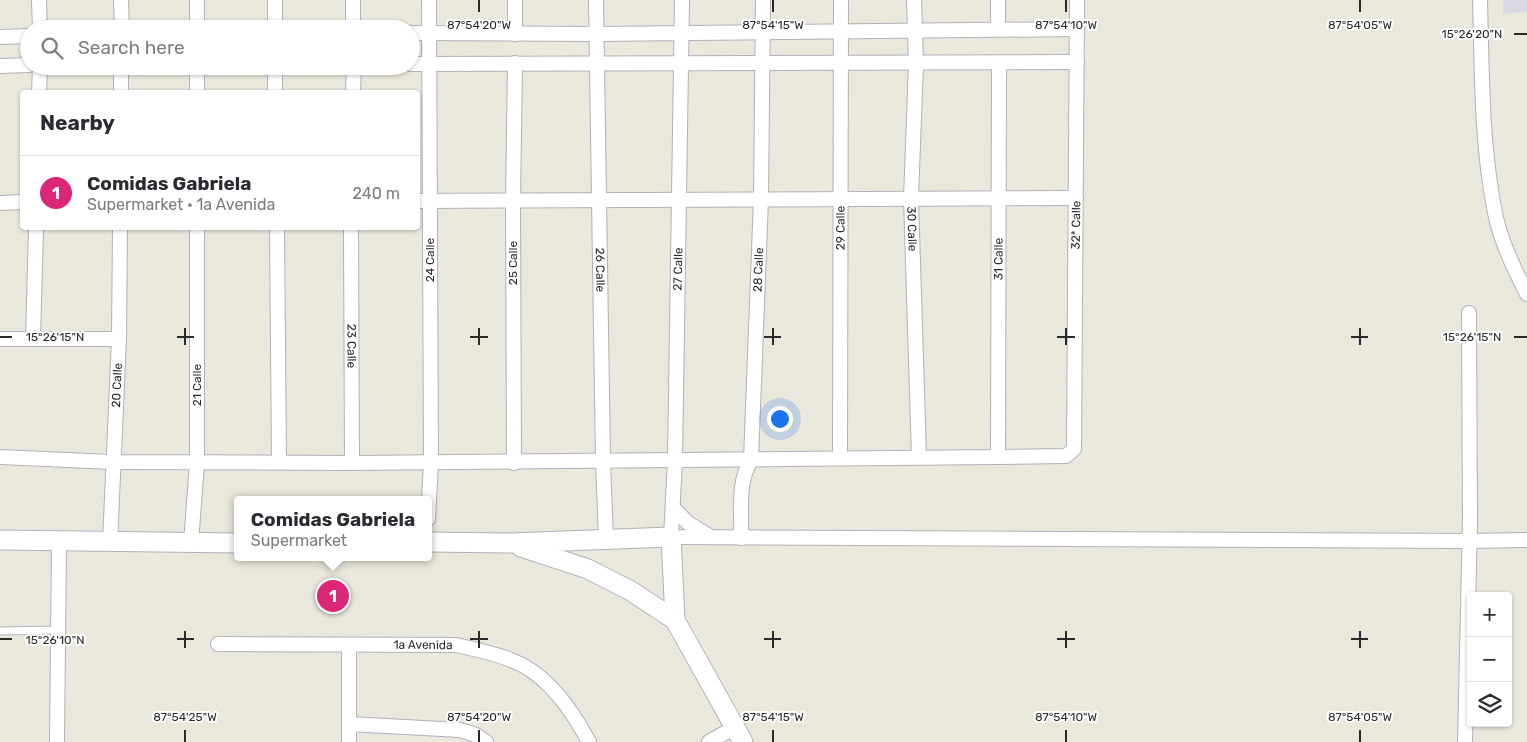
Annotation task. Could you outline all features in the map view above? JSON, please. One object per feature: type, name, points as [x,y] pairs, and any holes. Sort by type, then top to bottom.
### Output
[{"type":"street","points":[[39,0],[40,20]]},
{"type":"street","points":[[121,0],[122,20]]},
{"type":"street","points":[[197,0],[197,20]]},
{"type":"street","points":[[275,0],[275,20]]},
{"type":"street","points":[[353,0],[353,20]]},
{"type":"street","name":"24 Calle","points":[[429,0],[429,63],[423,201],[431,463],[429,496]]},
{"type":"street","points":[[515,0],[516,34]]},
{"type":"street","name":"26 Calle","points":[[596,0],[603,461],[606,539]]},
{"type":"street","name":"27 Calle","points":[[672,537],[676,460],[682,0]]},
{"type":"street","name":"28 Calle","points":[[741,538],[740,501],[743,478],[751,460],[761,199],[763,0]]},
{"type":"street","name":"29 Calle","points":[[840,0],[840,457]]},
{"type":"street","name":"30 Calle","points":[[914,0],[916,64],[911,198],[919,457]]},
{"type":"street","points":[[998,0],[998,29]]},
{"type":"street","name":"32ª Calle","points":[[998,457],[1066,456],[1074,449],[1077,0]]},
{"type":"street","points":[[1480,0],[1484,136],[1495,214],[1522,271],[1527,294]]},
{"type":"street","points":[[420,33],[596,34],[914,29],[1077,29]]},
{"type":"street","points":[[0,36],[20,36]]},
{"type":"street","points":[[420,64],[916,64],[1077,62]]},
{"type":"street","name":"25 Calle","points":[[514,463],[513,200],[516,63]]},
{"type":"street","name":"31 Calle","points":[[998,457],[999,63]]},
{"type":"street","points":[[0,66],[20,65]]},
{"type":"street","points":[[39,90],[40,75]]},
{"type":"street","points":[[121,75],[121,90]]},
{"type":"street","points":[[197,75],[197,90]]},
{"type":"street","points":[[275,75],[275,90]]},
{"type":"street","points":[[353,90],[354,75]]},
{"type":"street","points":[[423,201],[1076,198]]},
{"type":"street","points":[[0,203],[20,202]]},
{"type":"street","points":[[33,340],[36,230]]},
{"type":"street","name":"20 Calle","points":[[110,543],[112,462],[119,339],[120,230]]},
{"type":"street","name":"21 Calle","points":[[191,543],[197,463],[197,230]]},
{"type":"street","points":[[277,230],[279,462]]},
{"type":"street","name":"23 Calle","points":[[351,230],[352,463]]},
{"type":"street","points":[[1465,742],[1470,541],[1469,313]]},
{"type":"street","points":[[0,339],[119,339]]},
{"type":"street","points":[[0,457],[112,462],[197,463],[514,463],[840,457],[998,457]]},
{"type":"street","points":[[674,509],[688,523],[711,538]]},
{"type":"street","points":[[432,542],[510,543],[672,537],[1527,540]]},
{"type":"street","points":[[672,537],[675,620],[739,734],[709,742]]},
{"type":"street","points":[[0,540],[110,543],[234,542]]},
{"type":"street","points":[[57,742],[59,542]]},
{"type":"street","points":[[510,543],[588,569],[631,591],[675,620]]},
{"type":"street","name":"1a Avenida","points":[[218,644],[456,645],[513,660],[540,677],[563,699],[589,742]]},
{"type":"street","points":[[349,645],[349,742]]},
{"type":"street","points":[[349,724],[460,730],[476,735],[486,742]]},
{"type":"lane","points":[[0,631],[58,630]]},
{"type":"shaded area","points":[[1503,0],[1527,0],[1527,12],[1503,14]]},
{"type":"place","name":"Comidas Gabriela","points":[[333,596]]}]
